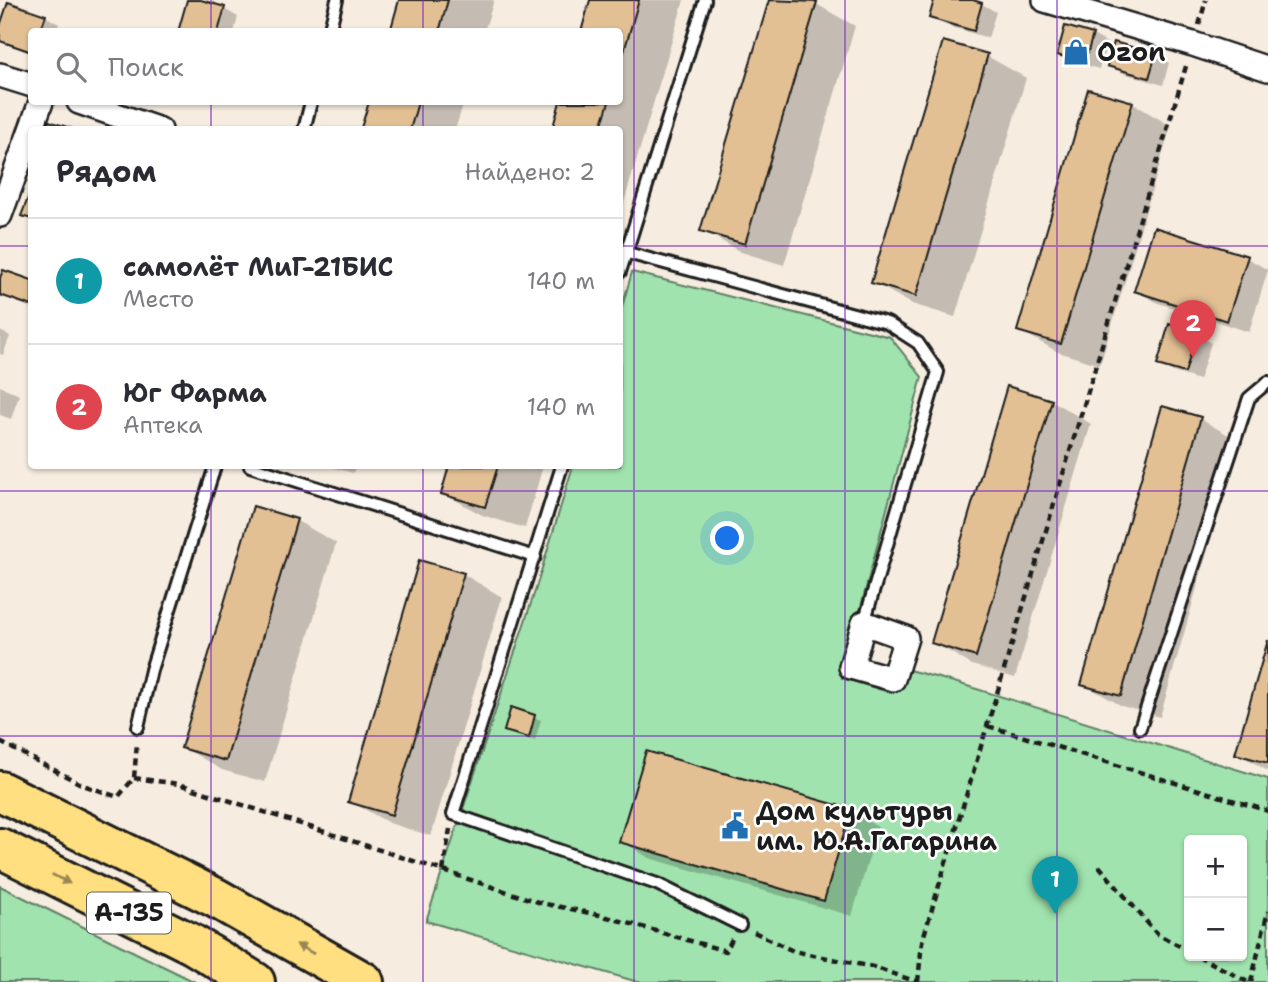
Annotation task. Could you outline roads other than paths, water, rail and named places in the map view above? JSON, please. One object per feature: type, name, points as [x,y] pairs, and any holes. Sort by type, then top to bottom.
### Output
[{"type":"highway","name":"А-135","points":[[0,791],[216,898],[364,982]]},
{"type":"highway","name":"А-135","points":[[0,849],[192,944],[255,982]]},
{"type":"highway","points":[[192,944],[156,916],[154,905],[162,890],[176,886],[216,898]]},
{"type":"street","points":[[1045,0],[1268,69]]},
{"type":"street","points":[[0,75],[28,84]]},
{"type":"street","points":[[32,126],[40,105]]},
{"type":"street","points":[[88,105],[148,126]]},
{"type":"street","points":[[0,215],[28,138]]},
{"type":"lane","points":[[330,28],[338,0]]},
{"type":"lane","points":[[623,248],[705,0]]},
{"type":"lane","points":[[305,126],[310,105]]},
{"type":"lane","points":[[623,251],[887,323],[918,343],[938,372],[864,623]]},
{"type":"lane","points":[[1140,728],[1249,398],[1268,382]]},
{"type":"lane","points":[[138,727],[151,670],[214,469]]},
{"type":"lane","points":[[259,469],[535,557]]},
{"type":"lane","points":[[561,469],[453,814],[657,884],[740,925]]},
{"type":"place","name":"Ozon","points":[[1076,52]]},
{"type":"place","name":"Юг Фарма","points":[[1193,358]]},
{"type":"place","name":"Дом культуры им. Ю.А.Гагарина","points":[[735,826]]},
{"type":"place","name":"самолёт МиГ-21БИС","points":[[1055,914]]}]
